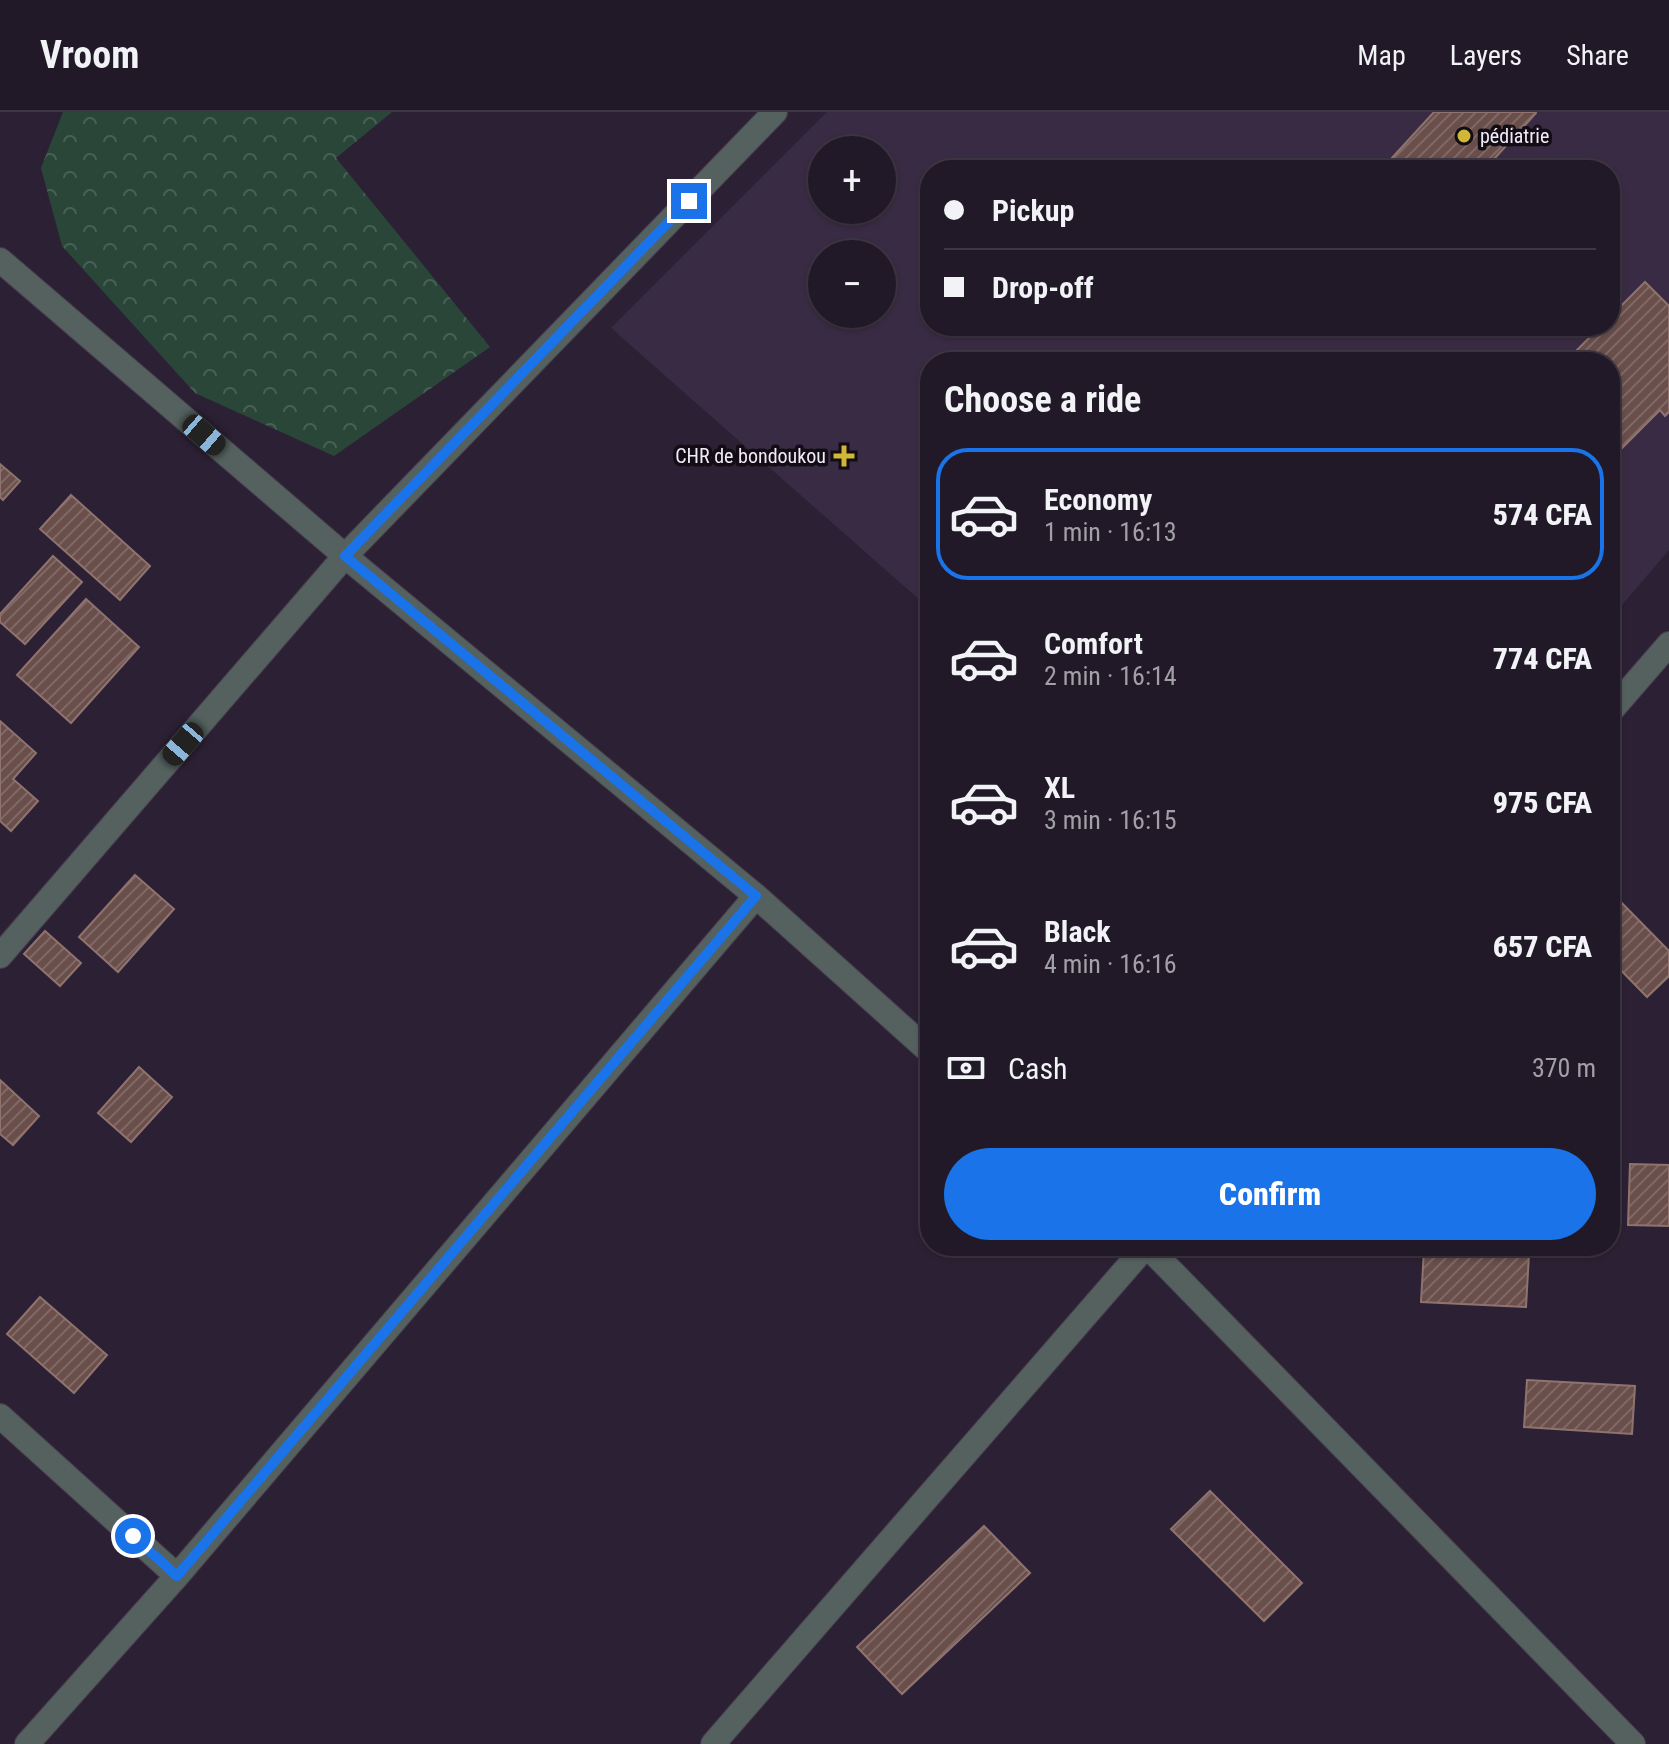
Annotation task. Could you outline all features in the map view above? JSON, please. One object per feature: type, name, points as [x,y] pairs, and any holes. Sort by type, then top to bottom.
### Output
[{"type":"street","points":[[0,956],[345,556],[775,112]]},
{"type":"street","points":[[5,270],[756,896],[920,1043]]},
{"type":"street","points":[[1620,700],[1669,644]]},
{"type":"street","points":[[27,1744],[177,1576],[756,896]]},
{"type":"street","points":[[713,1744],[1137,1256]]},
{"type":"street","points":[[1156,1256],[1633,1744]]},
{"type":"street","points":[[0,1416],[177,1576]]},
{"type":"shaded area","name":"CHR de bondoukou","points":[[827,112],[1669,112],[1669,550],[1620,607],[1620,352],[920,352],[920,600],[611,328]]},
{"type":"green space","points":[[63,112],[392,112],[336,158],[490,347],[334,456],[195,393],[62,246],[41,168]]},
{"type":"building","name":"pédiatrie","points":[[1434,112],[1536,113],[1493,160],[1391,159]]},
{"type":"building","points":[[1645,282],[1669,306],[1669,412],[1665,416],[1660,410],[1620,450],[1620,352],[1575,352],[1591,336],[1620,336],[1620,307]]},
{"type":"building","points":[[0,464],[20,481],[3,500],[0,497]]},
{"type":"building","points":[[71,495],[150,566],[120,600],[40,529]]},
{"type":"building","points":[[53,556],[82,582],[25,644],[0,622],[0,614]]},
{"type":"building","points":[[86,599],[139,647],[71,723],[17,675]]},
{"type":"building","points":[[0,721],[36,753],[13,779],[38,801],[11,831],[0,821]]},
{"type":"building","points":[[135,875],[174,909],[118,972],[79,937]]},
{"type":"building","points":[[1620,901],[1669,951],[1669,976],[1647,997],[1620,969]]},
{"type":"building","points":[[45,931],[81,963],[60,986],[24,954]]},
{"type":"building","points":[[139,1067],[172,1097],[131,1142],[98,1113]]},
{"type":"building","points":[[0,1080],[39,1116],[13,1145],[0,1134]]},
{"type":"building","points":[[1630,1164],[1669,1165],[1669,1226],[1628,1225]]},
{"type":"building","points":[[1424,1256],[1529,1256],[1526,1307],[1421,1302]]},
{"type":"building","points":[[40,1297],[107,1355],[74,1393],[7,1334]]},
{"type":"building","points":[[1527,1380],[1635,1386],[1632,1434],[1524,1427]]},
{"type":"building","points":[[1210,1491],[1302,1583],[1264,1621],[1171,1529]]},
{"type":"building","points":[[984,1526],[1030,1573],[902,1694],[857,1647]]},
{"type":"place","name":"pédiatrie","points":[[1464,136]]},
{"type":"place","name":"CHR de bondoukou","points":[[844,456]]},
{"type":"route","points":[[133,1536],[177,1576],[756,896],[345,556],[689,201]]}]
